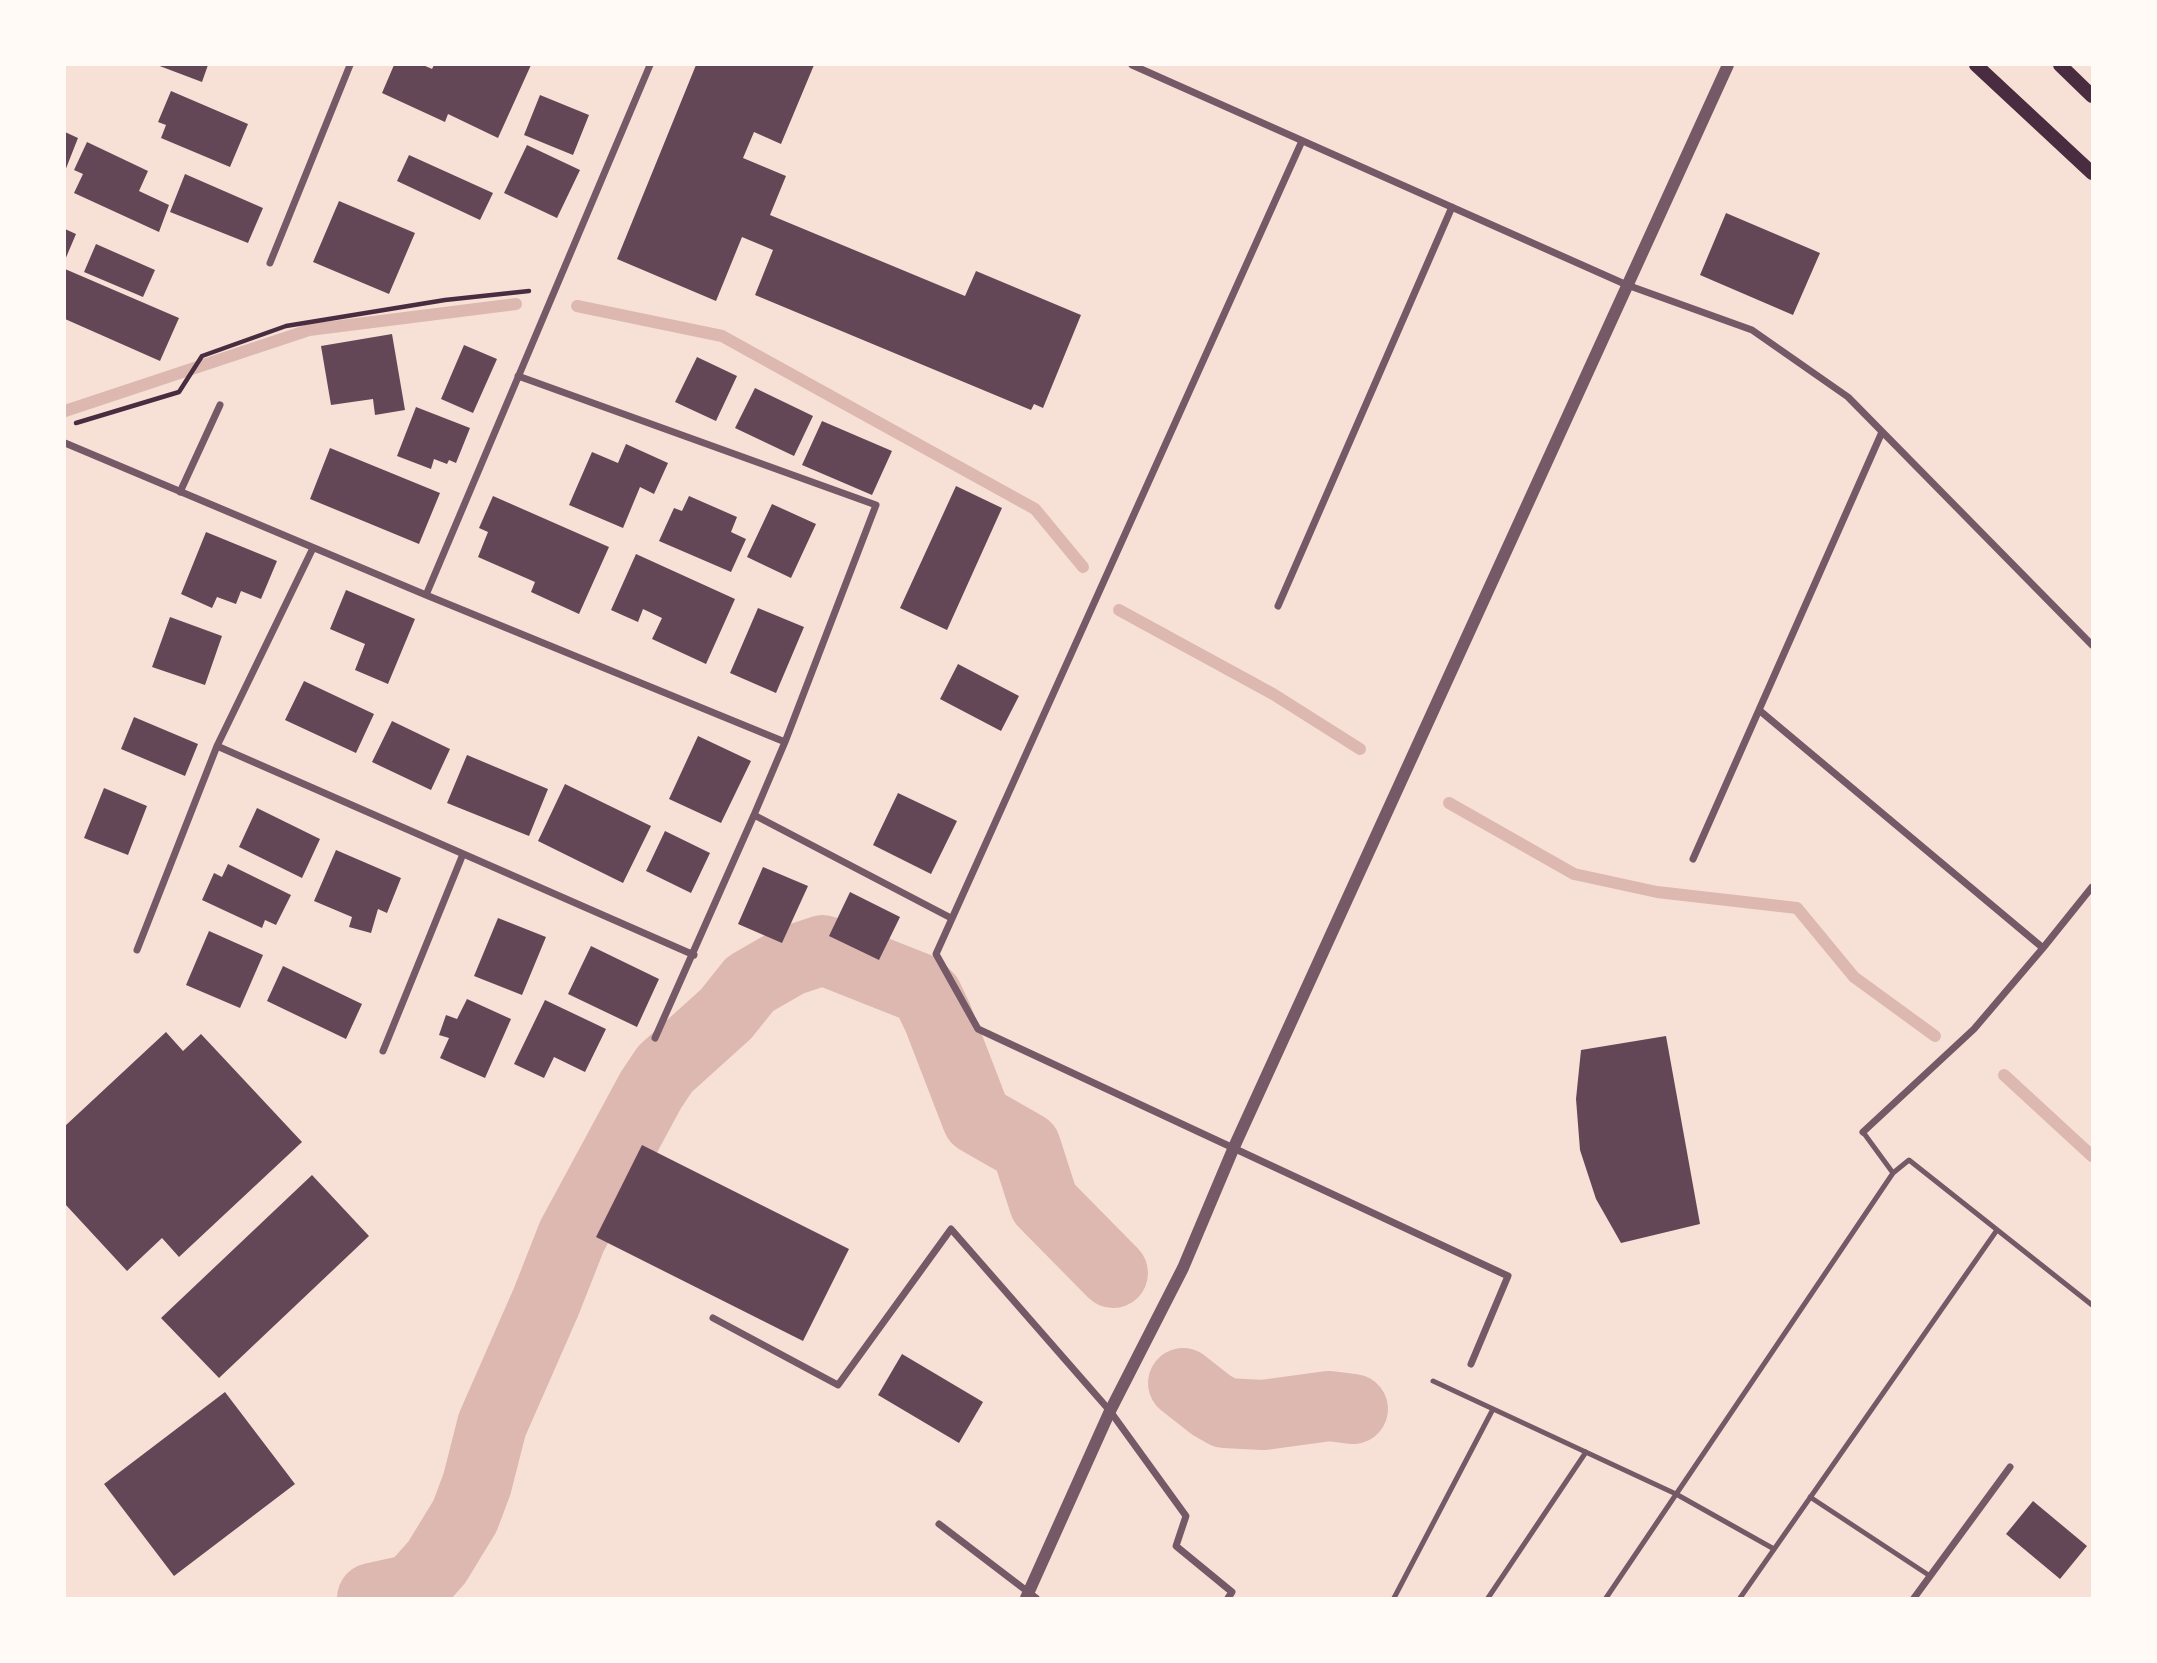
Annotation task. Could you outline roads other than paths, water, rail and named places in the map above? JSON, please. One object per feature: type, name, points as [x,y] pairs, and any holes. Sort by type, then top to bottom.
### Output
[{"type":"main road","points":[[1976,65],[2092,173]]},
{"type":"main road","points":[[2062,65],[2092,96]]},
{"type":"street","points":[[270,263],[350,65]]},
{"type":"street","points":[[426,595],[650,65]]},
{"type":"street","points":[[1132,65],[1627,285],[1752,330],[1848,397],[2092,645]]},
{"type":"street","points":[[939,1524],[1030,1596],[1110,1411],[1184,1268],[1234,1147],[1728,65]]},
{"type":"street","points":[[1302,141],[936,954],[978,1029],[1508,1276],[1471,1364]]},
{"type":"street","points":[[1278,606],[1452,207]]},
{"type":"street","points":[[518,376],[876,505],[785,742],[694,955],[655,1038]]},
{"type":"street","points":[[180,492],[219,405]]},
{"type":"street","points":[[1693,859],[1882,432]]},
{"type":"street","points":[[65,443],[785,742]]},
{"type":"street","points":[[137,950],[217,746],[313,548]]},
{"type":"street","points":[[1759,710],[2043,948]]},
{"type":"street","points":[[217,746],[694,955]]},
{"type":"street","points":[[754,815],[951,918]]},
{"type":"street","points":[[383,1051],[463,854]]},
{"type":"street","points":[[1863,1132],[1974,1029],[2092,887]]},
{"type":"street","points":[[713,1318],[838,1385],[951,1229],[1110,1411],[1186,1516],[1176,1546],[1232,1592],[1228,1598]]},
{"type":"street","points":[[1914,1598],[2010,1467]]},
{"type":"lane","points":[[1863,1132],[1893,1172]]},
{"type":"lane","points":[[1606,1598],[1893,1172],[1909,1160],[2092,1305]]},
{"type":"lane","points":[[1740,1598],[1997,1230]]},
{"type":"lane","points":[[1433,1381],[1676,1494],[1773,1549]]},
{"type":"lane","points":[[1394,1598],[1493,1409]]},
{"type":"lane","points":[[1488,1598],[1586,1452]]},
{"type":"lane","points":[[1810,1497],[1930,1576]]},
{"type":"waterway","points":[[65,411],[309,330],[516,304]]},
{"type":"waterway","points":[[577,306],[722,336],[1035,509],[1083,567]]},
{"type":"waterway","points":[[1119,610],[1273,694],[1360,749]]},
{"type":"waterway","points":[[1449,803],[1574,874],[1657,892],[1797,908],[1854,977],[1935,1036]]},
{"type":"waterway","points":[[372,1598],[413,1589],[437,1562],[465,1516],[477,1484],[492,1425],[572,1236],[651,1090],[665,1069],[726,1014],[750,984],[790,961],[823,950],[919,988],[928,997],[938,1018],[977,1119],[1026,1147],[1044,1203],[1113,1273]]},
{"type":"waterway","points":[[2004,1075],[2092,1156]]},
{"type":"waterway","points":[[1183,1383],[1225,1413],[1263,1415],[1329,1406],[1353,1409]]}]
